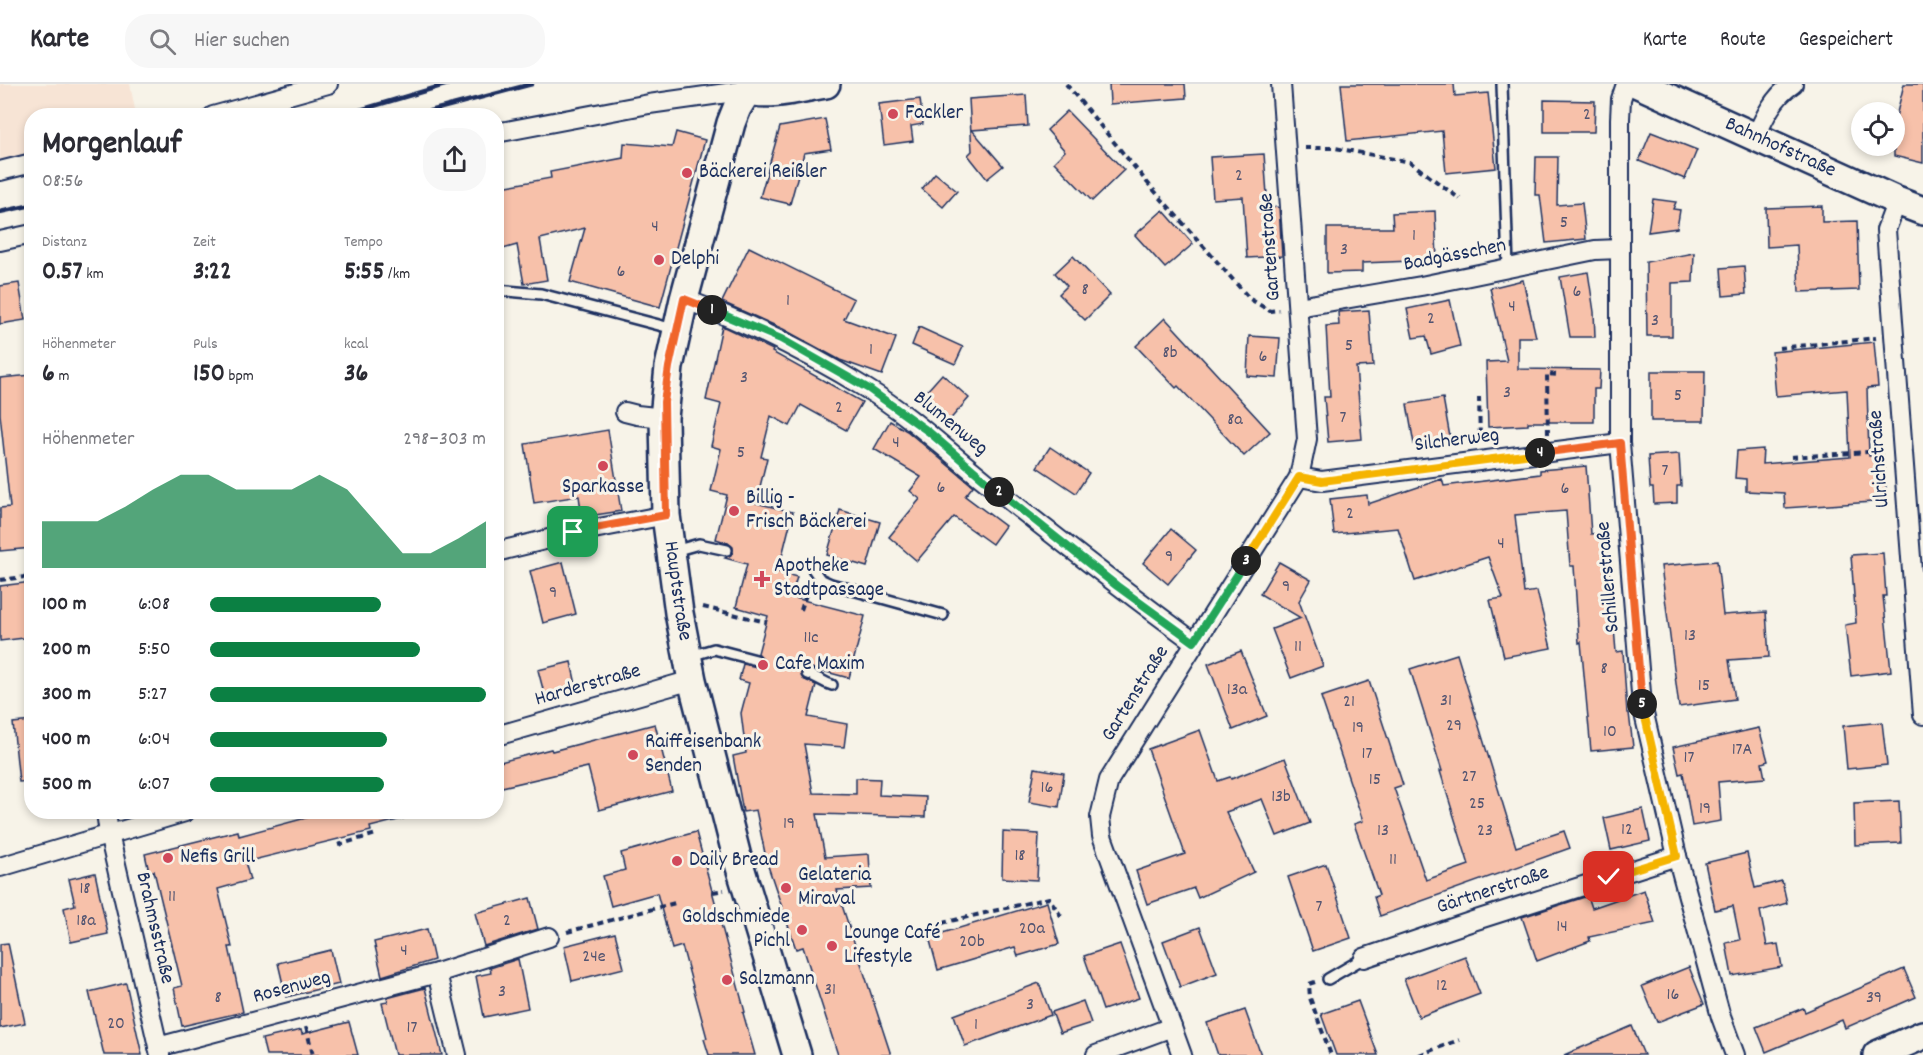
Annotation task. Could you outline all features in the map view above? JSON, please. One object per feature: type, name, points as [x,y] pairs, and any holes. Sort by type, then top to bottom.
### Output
[{"type":"street","points":[[242,108],[328,84]]},
{"type":"street","points":[[504,131],[746,87],[755,93],[766,93],[826,84]]},
{"type":"street","name":"Gartenstraße","points":[[1182,1055],[1102,836],[1100,817],[1109,780],[1299,477],[1307,439],[1281,84]]},
{"type":"street","name":"Schillerstraße","points":[[1626,84],[1621,99],[1620,119],[1620,443],[1642,705],[1677,856],[1721,1017],[1735,1055]]},
{"type":"street","name":"Bahnhofstraße","points":[[1639,84],[1755,138],[1923,211]]},
{"type":"street","points":[[1755,138],[1766,114],[1785,89],[1793,84]]},
{"type":"street","name":"Hauptstraße","points":[[746,87],[731,123],[676,330],[667,378],[664,418],[666,515],[679,612],[690,668],[737,857],[797,1055]]},
{"type":"street","points":[[0,171],[24,165]]},
{"type":"street","name":"Ulrichstraße","points":[[1897,201],[1886,230],[1923,715]]},
{"type":"street","points":[[0,241],[24,236]]},
{"type":"street","name":"Badgässchen","points":[[1298,307],[1594,250],[1620,249]]},
{"type":"street","name":"Blumenweg","points":[[684,299],[781,339],[869,389],[929,432],[969,468],[1117,586],[1194,642]]},
{"type":"street","points":[[625,412],[664,418]]},
{"type":"street","name":"Silcherweg","points":[[1299,477],[1322,481],[1620,443]]},
{"type":"street","points":[[504,550],[573,532],[666,515]]},
{"type":"street","name":"Harderstraße","points":[[504,733],[690,668]]},
{"type":"street","name":"Brahmsstraße","points":[[107,819],[159,1051]]},
{"type":"street","points":[[0,867],[161,819]]},
{"type":"street","name":"Gärtnerstraße","points":[[1364,958],[1677,856]]},
{"type":"street","name":"Rosenweg","points":[[159,1051],[302,1009],[437,973],[549,938]]},
{"type":"street","points":[[437,973],[457,1055]]},
{"type":"street","points":[[1096,1055],[1172,1027]]},
{"type":"street","points":[[1877,1055],[1923,1035]]},
{"type":"lane","points":[[1502,84],[1508,268]]},
{"type":"lane","points":[[504,291],[541,294],[676,330]]},
{"type":"lane","points":[[670,552],[699,544],[727,550]]},
{"type":"lane","points":[[813,570],[820,579],[831,584],[943,615]]},
{"type":"lane","points":[[690,668],[714,649],[756,660]]},
{"type":"lane","points":[[807,674],[818,676],[824,683],[832,685]]},
{"type":"lane","name":"Gärtnerstraße","points":[[1328,979],[1364,958]]},
{"type":"path","points":[[1066,84],[1250,299],[1270,312],[1298,307]]},
{"type":"path","points":[[1286,149],[1335,148],[1410,162],[1461,199]]},
{"type":"path","points":[[1779,348],[1893,336]]},
{"type":"path","points":[[1548,452],[1547,374],[1558,375]]},
{"type":"path","points":[[1479,397],[1481,461]]},
{"type":"path","points":[[1791,458],[1901,450]]},
{"type":"path","points":[[0,580],[24,577]]},
{"type":"path","points":[[679,612],[704,606],[766,622]]},
{"type":"path","points":[[338,845],[376,834]]},
{"type":"path","points":[[942,923],[1049,898],[1061,916]]},
{"type":"path","points":[[549,938],[675,903]]},
{"type":"path","points":[[1328,979],[1309,984],[1310,998],[1331,1055]]},
{"type":"path","points":[[302,1009],[314,1055]]},
{"type":"path","points":[[1419,1055],[1459,1040]]},
{"type":"shaded area","points":[[0,84],[130,84],[135,108],[24,108],[24,156],[0,161]]},
{"type":"building","points":[[1109,84],[1185,84],[1186,98],[1110,104]]},
{"type":"building","points":[[1341,84],[1454,84],[1455,96],[1488,93],[1496,168],[1446,173],[1442,131],[1347,141]]},
{"type":"building","points":[[1904,84],[1923,84],[1923,163],[1894,156],[1905,156],[1905,102],[1900,102]]},
{"type":"building","points":[[1026,95],[1028,126],[972,130],[1003,166],[987,179],[968,155],[972,151],[969,99]]},
{"type":"building","points":[[920,99],[923,124],[911,126],[913,141],[884,145],[879,104]]},
{"type":"building","points":[[1544,100],[1595,101],[1594,132],[1544,132]]},
{"type":"building","points":[[1067,111],[1124,170],[1092,201],[1054,162],[1065,151],[1047,130]]},
{"type":"building","points":[[825,119],[831,149],[804,153],[790,204],[760,197],[780,127]]},
{"type":"building","points":[[676,132],[705,140],[660,307],[570,282],[585,228],[540,239],[547,280],[524,284],[517,245],[504,249],[504,187],[551,178],[550,172],[623,158],[624,143],[672,147]]},
{"type":"building","points":[[1651,132],[1697,150],[1685,179],[1639,161]]},
{"type":"building","points":[[1264,154],[1268,208],[1279,207],[1282,256],[1247,258],[1243,197],[1213,199],[1210,157]]},
{"type":"building","points":[[1536,157],[1558,157],[1557,205],[1582,203],[1586,239],[1546,243],[1540,195],[1535,195]]},
{"type":"building","points":[[935,173],[957,191],[943,207],[922,189]]},
{"type":"building","points":[[1653,199],[1676,202],[1673,209],[1680,210],[1677,228],[1648,232]]},
{"type":"building","points":[[1822,206],[1822,222],[1857,221],[1859,290],[1799,292],[1797,245],[1767,247],[1766,208]]},
{"type":"building","points":[[1163,210],[1193,244],[1165,268],[1135,235]]},
{"type":"building","points":[[1435,211],[1437,260],[1362,263],[1362,272],[1327,273],[1327,228],[1393,228],[1392,213]]},
{"type":"building","points":[[749,247],[854,299],[844,319],[896,338],[882,375],[840,360],[783,329],[722,302]]},
{"type":"building","points":[[1694,253],[1693,282],[1672,283],[1672,336],[1647,336],[1646,262]]},
{"type":"building","points":[[1073,256],[1110,295],[1085,320],[1059,294],[1067,286],[1055,273]]},
{"type":"building","points":[[1744,266],[1746,294],[1723,296],[1721,268]]},
{"type":"building","points":[[1588,272],[1595,337],[1570,337],[1560,277]]},
{"type":"building","points":[[1523,280],[1536,337],[1518,337],[1518,369],[1600,370],[1599,389],[1594,389],[1594,422],[1528,422],[1528,425],[1488,427],[1486,362],[1507,361],[1490,288]]},
{"type":"building","points":[[19,283],[24,320],[0,324],[0,286]]},
{"type":"building","points":[[1450,300],[1460,346],[1431,354],[1426,336],[1413,338],[1407,309]]},
{"type":"building","points":[[1369,310],[1373,366],[1356,367],[1362,439],[1328,442],[1324,397],[1330,397],[1326,326],[1339,325],[1338,312]]},
{"type":"building","points":[[1165,318],[1270,432],[1244,456],[1178,386],[1176,388],[1136,346]]},
{"type":"building","points":[[722,326],[773,350],[772,352],[862,402],[846,430],[801,405],[790,426],[771,416],[761,457],[767,458],[756,503],[793,512],[778,572],[797,577],[791,597],[865,616],[849,678],[808,667],[801,672],[803,679],[816,685],[808,717],[847,724],[844,747],[804,744],[813,793],[856,794],[856,778],[880,779],[879,795],[926,797],[925,817],[817,814],[825,857],[869,854],[871,888],[837,890],[891,1055],[838,1055],[803,947],[796,949],[767,863],[756,810],[743,812],[733,756],[746,753],[741,713],[749,683],[739,680],[743,664],[757,667],[762,662],[758,653],[768,616],[736,607],[747,564],[725,558],[732,554],[733,547],[716,539],[727,495],[711,491],[721,449],[711,446],[721,404],[706,400]]},
{"type":"building","points":[[919,327],[963,347],[955,364],[912,345]]},
{"type":"building","points":[[1249,336],[1280,338],[1277,378],[1247,376]]},
{"type":"building","points":[[1874,342],[1878,387],[1867,388],[1869,456],[1883,455],[1887,501],[1785,508],[1784,493],[1746,491],[1746,479],[1735,478],[1737,451],[1763,449],[1762,464],[1850,457],[1847,390],[1776,396],[1772,352]]},
{"type":"building","points":[[1651,371],[1705,371],[1704,421],[1651,421]]},
{"type":"building","points":[[942,374],[969,398],[947,423],[919,400]]},
{"type":"building","points":[[24,376],[24,549],[0,551],[0,508],[10,507],[0,414],[0,378]]},
{"type":"building","points":[[1443,398],[1450,437],[1414,444],[1407,404]]},
{"type":"building","points":[[890,421],[907,431],[973,486],[965,496],[1005,526],[992,544],[954,517],[917,561],[889,537],[920,499],[910,491],[921,477],[874,449]]},
{"type":"building","points":[[608,430],[621,511],[582,517],[579,496],[534,503],[525,444]]},
{"type":"building","points":[[1050,447],[1089,473],[1076,493],[1037,467]]},
{"type":"building","points":[[1679,454],[1681,486],[1677,486],[1677,503],[1654,504],[1653,488],[1650,488],[1648,456]]},
{"type":"building","points":[[1586,466],[1591,534],[1606,533],[1616,652],[1623,651],[1627,713],[1629,713],[1633,747],[1591,751],[1581,642],[1579,643],[1574,566],[1570,566],[1566,511],[1515,515],[1524,593],[1537,591],[1551,648],[1504,657],[1490,600],[1503,598],[1488,557],[1415,581],[1398,528],[1334,534],[1330,499],[1367,495],[1368,504],[1442,479],[1444,486],[1540,474],[1540,470]]},
{"type":"building","points":[[840,510],[880,522],[867,567],[827,555]]},
{"type":"building","points":[[1171,529],[1196,550],[1168,584],[1143,563]]},
{"type":"building","points":[[1883,553],[1886,596],[1883,596],[1891,671],[1851,676],[1845,625],[1856,623],[1851,555]]},
{"type":"building","points":[[1717,561],[1723,615],[1766,612],[1769,657],[1729,660],[1735,699],[1679,707],[1661,566]]},
{"type":"building","points":[[563,562],[576,614],[543,623],[530,571]]},
{"type":"building","points":[[1279,562],[1311,580],[1299,601],[1323,666],[1291,678],[1272,629],[1301,618],[1260,594]]},
{"type":"building","points":[[24,583],[24,638],[0,641],[0,586]]},
{"type":"building","points":[[1241,651],[1267,716],[1233,730],[1208,664]]},
{"type":"building","points":[[1457,654],[1516,847],[1564,831],[1570,848],[1380,916],[1374,897],[1379,895],[1354,824],[1363,821],[1321,697],[1369,681],[1403,785],[1394,788],[1426,880],[1469,865],[1410,669]]},
{"type":"building","points":[[571,662],[577,689],[545,697],[538,670]]},
{"type":"building","points":[[24,722],[24,782],[19,782],[13,723]]},
{"type":"building","points":[[1882,722],[1887,765],[1847,769],[1843,726]]},
{"type":"building","points":[[655,724],[672,791],[599,810],[588,767],[504,787],[504,761],[551,749],[552,751]]},
{"type":"building","points":[[1759,728],[1768,761],[1762,763],[1765,778],[1718,782],[1721,821],[1692,826],[1683,773],[1679,774],[1673,747]]},
{"type":"building","points":[[1200,730],[1218,781],[1230,777],[1231,779],[1285,758],[1310,823],[1277,836],[1262,799],[1226,812],[1254,872],[1198,898],[1194,888],[1147,904],[1136,871],[1185,854],[1148,749]]},
{"type":"building","points":[[1035,768],[1064,773],[1059,807],[1029,802]]},
{"type":"building","points":[[1899,801],[1901,843],[1855,845],[1854,803]]},
{"type":"building","points":[[1643,809],[1650,841],[1611,850],[1604,818]]},
{"type":"building","points":[[302,819],[402,819],[370,827],[371,831],[245,862],[250,880],[218,889],[232,947],[229,947],[243,1012],[182,1026],[174,988],[182,986],[154,871],[149,872],[145,854],[238,831],[239,836]]},
{"type":"building","points":[[696,832],[755,1055],[709,1055],[704,1039],[707,1038],[682,946],[672,949],[657,893],[611,906],[603,876],[625,870],[621,853]]},
{"type":"building","points":[[1003,832],[1039,834],[1037,880],[1002,878]]},
{"type":"building","points":[[1747,853],[1755,888],[1782,881],[1787,903],[1760,911],[1767,946],[1778,944],[1782,967],[1732,976],[1726,943],[1740,940],[1733,906],[1715,910],[1705,863]]},
{"type":"building","points":[[1326,864],[1351,938],[1313,951],[1288,877]]},
{"type":"building","points":[[95,873],[108,934],[71,942],[64,908],[75,905],[69,879]]},
{"type":"building","points":[[1644,890],[1655,923],[1589,937],[1590,941],[1537,961],[1522,917],[1588,896],[1592,908]]},
{"type":"building","points":[[530,898],[538,929],[484,946],[475,913]]},
{"type":"building","points":[[1047,902],[1059,944],[1018,956],[1015,947],[938,970],[929,937]]},
{"type":"building","points":[[1200,927],[1217,973],[1180,987],[1163,941]]},
{"type":"building","points":[[427,929],[434,960],[382,976],[374,942]]},
{"type":"building","points":[[615,933],[624,968],[572,981],[564,946]]},
{"type":"building","points":[[8,943],[25,1023],[0,1028],[0,944]]},
{"type":"building","points":[[1120,944],[1139,998],[1103,1010],[1084,956]]},
{"type":"building","points":[[331,950],[339,984],[286,997],[278,963]]},
{"type":"building","points":[[1465,956],[1480,994],[1419,1017],[1404,979]]},
{"type":"building","points":[[518,959],[528,1008],[484,1017],[476,976],[491,973],[490,968]]},
{"type":"building","points":[[1689,967],[1704,1004],[1657,1022],[1642,986]]},
{"type":"building","points":[[1904,969],[1916,997],[1845,1028],[1842,1020],[1766,1052],[1756,1027],[1803,1008],[1805,1012]]},
{"type":"building","points":[[126,983],[142,1055],[104,1055],[89,992]]},
{"type":"building","points":[[1039,983],[1051,1015],[965,1046],[954,1015]]},
{"type":"building","points":[[425,988],[442,1055],[395,1055],[382,1003],[388,1002],[387,998]]},
{"type":"building","points":[[1083,1001],[1091,1023],[1060,1033],[1052,1012]]},
{"type":"building","points":[[1358,1001],[1378,1055],[1336,1055],[1321,1014]]},
{"type":"building","points":[[1245,1010],[1261,1055],[1218,1055],[1207,1023]]},
{"type":"building","points":[[349,1022],[358,1055],[266,1055],[262,1039],[301,1030],[302,1034]]},
{"type":"building","points":[[1632,1026],[1644,1055],[1564,1055]]},
{"type":"railway","points":[[367,108],[448,84]]},
{"type":"railway","points":[[441,108],[532,84]]},
{"type":"railway","points":[[0,212],[24,207]]},
{"type":"place","name":"Fackler","points":[[893,114]]},
{"type":"place","name":"Bäckerei Reißler","points":[[687,173]]},
{"type":"place","name":"Delphi","points":[[659,260]]},
{"type":"place","name":"Sparkasse","points":[[603,466]]},
{"type":"place","name":"Billig - Frisch Bäckerei","points":[[734,511]]},
{"type":"place","name":"Apotheke Stadtpassage","points":[[762,579]]},
{"type":"place","name":"Cafe Maxim","points":[[763,665]]},
{"type":"place","name":"Raiffeisenbank Senden","points":[[633,755]]},
{"type":"place","name":"Nefis Grill","points":[[168,858]]},
{"type":"place","name":"Daily Bread","points":[[677,861]]},
{"type":"place","name":"Gelateria Miraval","points":[[786,888]]},
{"type":"place","name":"Goldschmiede Pichl","points":[[802,930]]},
{"type":"place","name":"Lounge Café Lifestyle","points":[[832,946]]},
{"type":"place","name":"Salzmann","points":[[727,980]]},
{"type":"route","points":[[573,532],[666,515],[664,402],[676,330],[684,299],[781,339],[869,389],[929,432],[969,468],[1117,586],[1194,642],[1299,477],[1322,481],[1620,443],[1642,705],[1677,856],[1609,877]]}]
